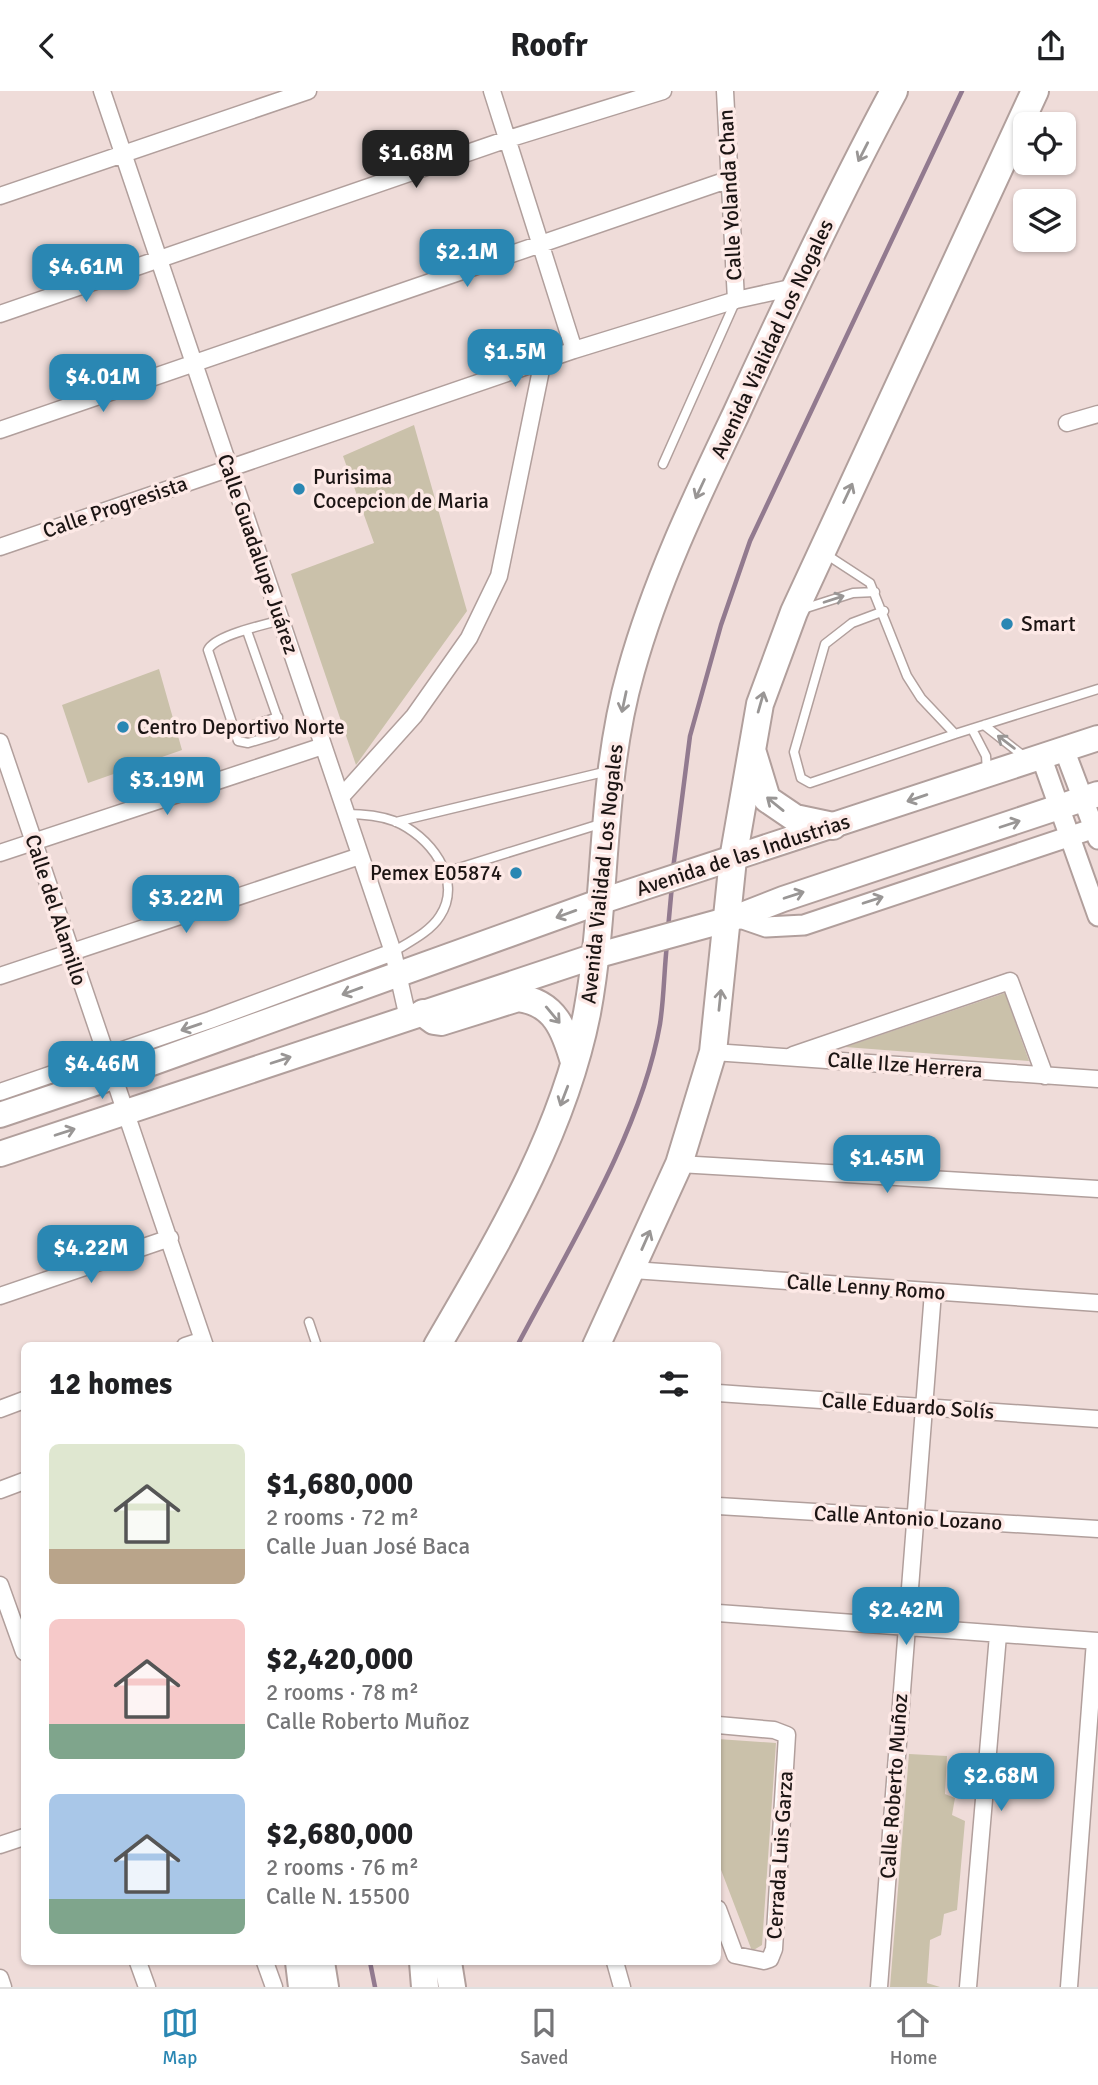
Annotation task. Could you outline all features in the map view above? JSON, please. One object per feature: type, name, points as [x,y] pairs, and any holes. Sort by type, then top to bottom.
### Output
[{"type":"highway","name":"Avenida Vialidad Los Nogales","points":[[439,1342],[513,1215],[575,1064],[596,955],[610,770],[629,676],[649,607],[794,287],[892,91]]},
{"type":"highway","points":[[598,1342],[633,1270],[678,1164],[713,1052],[733,918],[733,859],[760,704],[794,612],[821,551],[1035,91]]},
{"type":"highway","points":[[751,748],[767,799],[795,818],[832,826]]},
{"type":"highway","points":[[416,1015],[441,1022],[518,998],[529,999],[544,1005],[554,1015],[564,1030],[575,1064]]},
{"type":"highway","points":[[299,1965],[302,1987]]},
{"type":"highway","points":[[321,1965],[325,1987]]},
{"type":"highway","points":[[423,1965],[425,1987]]},
{"type":"highway","points":[[448,1965],[452,1987]]},
{"type":"main road","name":"Avenida de las Industrias","points":[[0,1115],[109,1067],[395,964],[733,859],[1098,738]]},
{"type":"main road","points":[[0,1154],[596,955],[733,918],[1091,796]]},
{"type":"street","name":"Calle Guadalupe Juárez","points":[[102,91],[395,964],[416,1015]]},
{"type":"street","points":[[0,196],[308,91]]},
{"type":"street","points":[[492,91],[574,349]]},
{"type":"street","points":[[0,314],[508,139],[663,91]]},
{"type":"street","name":"Calle Yolanda Chan","points":[[725,91],[727,180],[736,300]]},
{"type":"street","points":[[0,430],[727,180]]},
{"type":"street","name":"Calle Progresista","points":[[0,547],[574,349],[736,300],[794,287]]},
{"type":"street","points":[[341,797],[414,716],[469,638],[499,576],[543,360]]},
{"type":"street","points":[[1067,423],[1098,414]]},
{"type":"street","name":"Calle del Alamillo","points":[[0,742],[109,1067]]},
{"type":"street","points":[[0,853],[323,746]]},
{"type":"street","points":[[733,918],[766,927],[804,925],[1070,837],[1097,832],[1091,796],[1044,755]]},
{"type":"street","points":[[1044,755],[1059,808],[1098,916]]},
{"type":"street","points":[[0,976],[70,955],[360,856]]},
{"type":"street","points":[[787,1057],[1010,981],[1045,1076]]},
{"type":"street","name":"Calle Ilze Herrera","points":[[713,1052],[1098,1079]]},
{"type":"street","points":[[109,1067],[204,1342]]},
{"type":"street","name":"Avenida de las Industrias","points":[[0,1092],[109,1067]]},
{"type":"street","points":[[678,1164],[1098,1189]]},
{"type":"street","points":[[0,1296],[170,1238]]},
{"type":"street","name":"Calle Lenny Romo","points":[[633,1270],[1098,1303]]},
{"type":"street","name":"Calle Roberto Muñoz","points":[[879,1987],[933,1291]]},
{"type":"street","name":"Calle Eduardo Solís","points":[[721,1393],[1098,1419]]},
{"type":"street","points":[[0,1409],[21,1401]]},
{"type":"street","points":[[0,1490],[21,1482]]},
{"type":"street","name":"Calle Antonio Lozano","points":[[721,1506],[1098,1529]]},
{"type":"street","points":[[0,1585],[21,1644]]},
{"type":"street","points":[[721,1613],[1097,1641],[1069,1987]]},
{"type":"street","points":[[968,1987],[998,1635]]},
{"type":"street","name":"Cerrada Luis Garza","points":[[721,1725],[774,1730],[787,1735],[774,1949],[771,1959],[764,1961],[735,1955],[721,1917]]},
{"type":"street","points":[[0,1845],[21,1837]]},
{"type":"street","points":[[139,1965],[147,1987]]},
{"type":"street","points":[[266,1965],[274,1987]]},
{"type":"street","points":[[616,1965],[622,1987]]},
{"type":"street","points":[[0,1978],[3,1987]]},
{"type":"lane","points":[[663,464],[736,300]]},
{"type":"lane","points":[[821,551],[867,579],[884,611],[907,676],[921,698],[955,734]]},
{"type":"lane","points":[[794,612],[853,593],[875,592]]},
{"type":"lane","points":[[884,611],[852,623],[825,644],[794,752],[801,778],[810,783],[1098,689]]},
{"type":"lane","points":[[247,631],[280,725],[275,736],[243,743],[238,741],[208,650],[215,641],[281,620]]},
{"type":"lane","points":[[235,731],[278,717]]},
{"type":"lane","points":[[984,725],[1044,755]]},
{"type":"lane","points":[[972,729],[986,756],[987,774]]},
{"type":"lane","points":[[396,822],[610,770]]},
{"type":"lane","points":[[346,814],[373,814],[396,822],[432,848],[446,872],[447,895],[439,919],[395,964]]},
{"type":"lane","points":[[446,872],[605,823]]},
{"type":"lane","points":[[309,1322],[316,1342]]},
{"type":"shaded area","points":[[414,425],[467,611],[356,765],[291,574],[374,543],[343,456]]},
{"type":"shaded area","name":"Centro Deportivo Norte","points":[[159,669],[182,750],[88,783],[62,705]]},
{"type":"shaded area","points":[[1005,993],[1029,1061],[845,1047]]},
{"type":"shaded area","points":[[721,1739],[776,1743],[762,1945],[752,1951],[721,1870]]},
{"type":"shaded area","points":[[909,1754],[947,1756],[945,1794],[955,1798],[952,1815],[965,1821],[957,1910],[944,1914],[941,1935],[930,1940],[927,1983],[940,1987],[890,1987]]},
{"type":"waterway","points":[[673,869],[690,736],[721,625],[750,541],[962,91]]},
{"type":"waterway","points":[[668,929],[672,885]]},
{"type":"waterway","points":[[519,1342],[580,1230],[637,1107],[660,1024],[667,944]]},
{"type":"waterway","points":[[371,1965],[375,1987]]},
{"type":"place","name":"Purisima Cocepcion de Maria","points":[[299,489]]},
{"type":"place","name":"Smart","points":[[1007,624]]},
{"type":"place","name":"Centro Deportivo Norte","points":[[123,727]]},
{"type":"place","name":"Pemex E05874","points":[[516,873]]}]
